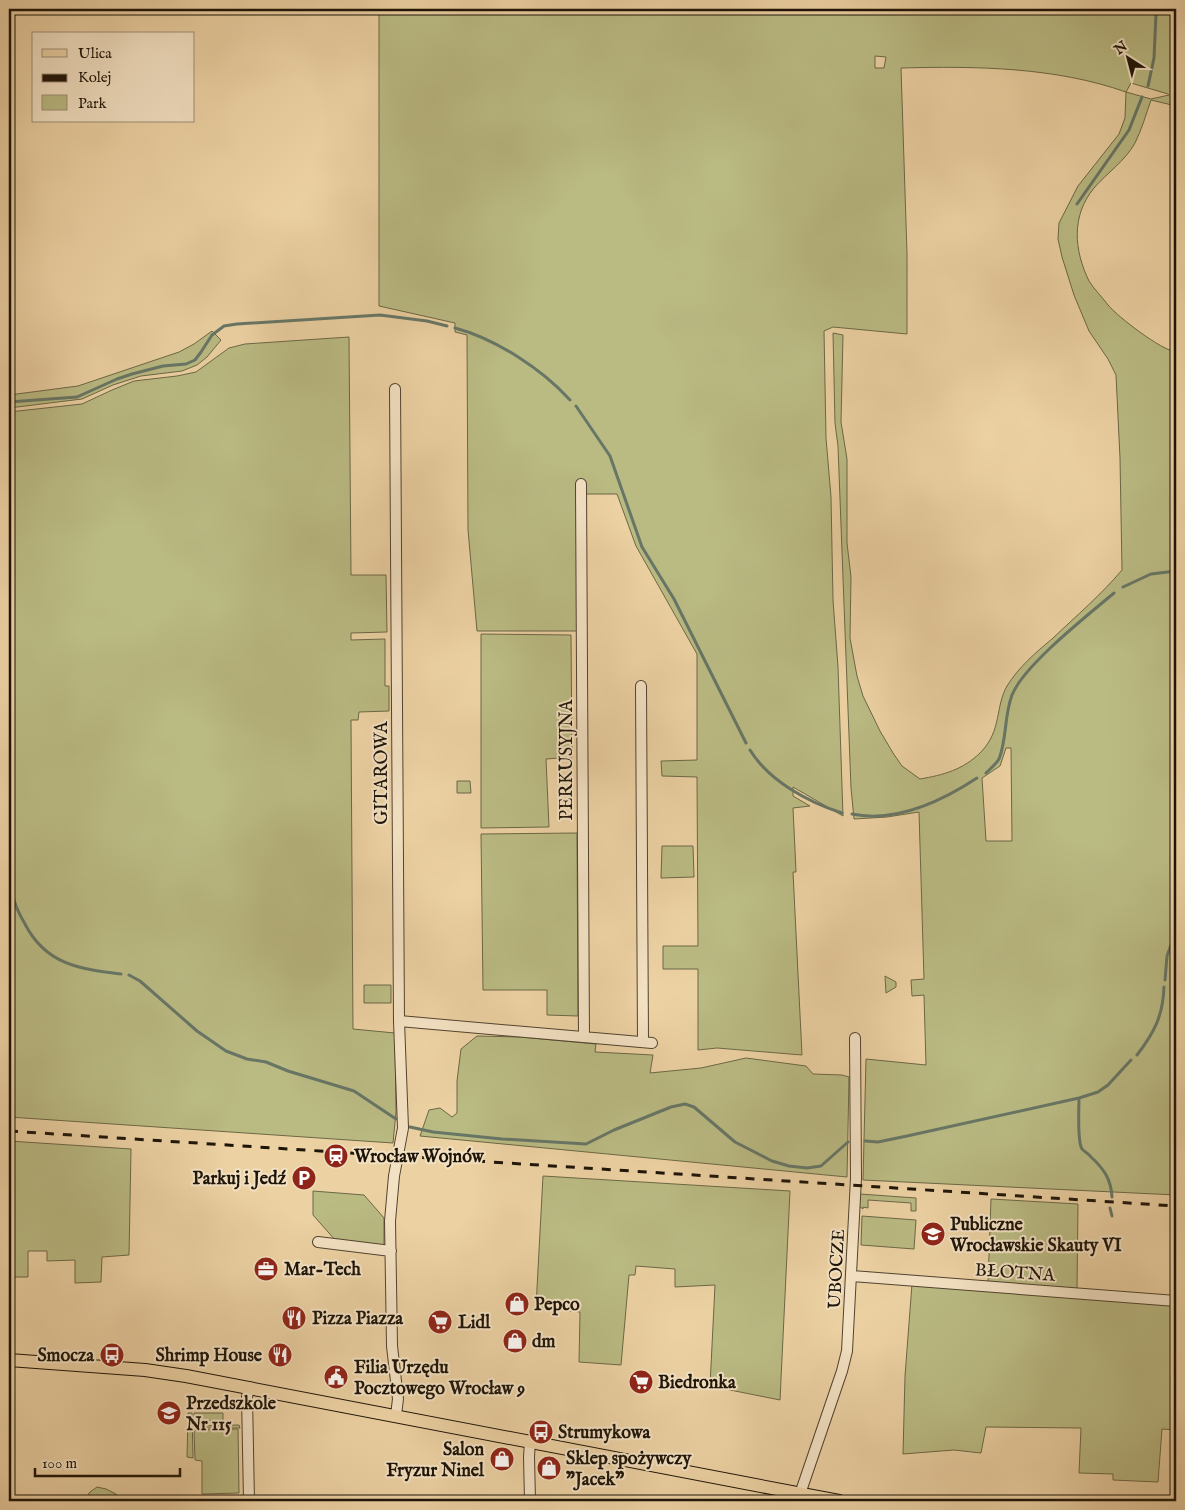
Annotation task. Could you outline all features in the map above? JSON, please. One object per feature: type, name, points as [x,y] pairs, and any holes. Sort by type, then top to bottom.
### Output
[{"type":"main road","points":[[9,1360],[145,1370],[249,1387],[530,1441],[796,1496],[839,1501]]},
{"type":"street","name":"GITAROWA","points":[[395,389],[399,1021],[403,1128],[392,1190],[390,1221],[392,1346],[398,1399],[396,1415]]},
{"type":"street","name":"PERKUSYJNA","points":[[581,484],[584,1036]]},
{"type":"street","points":[[399,1021],[648,1043],[642,686]]},
{"type":"street","name":"UBOCZE","points":[[796,1496],[842,1371],[847,1351],[856,1178],[855,1038]]},
{"type":"street","points":[[318,1242],[391,1251]]},
{"type":"street","name":"BŁOTNA","points":[[852,1276],[1176,1300]]},
{"type":"street","points":[[248,1501],[249,1387]]},
{"type":"street","points":[[530,1441],[530,1501]]},
{"type":"green space","points":[[379,9],[1176,9],[1176,106],[1151,100],[1135,143],[1121,161],[1094,188],[1087,199],[1081,210],[1077,233],[1080,257],[1093,287],[1108,305],[1140,332],[1160,346],[1176,352],[1176,1195],[863,1180],[866,1059],[926,1065],[924,995],[912,996],[911,980],[924,979],[919,812],[887,817],[854,819],[851,788],[838,446],[835,423],[833,333],[843,335],[841,422],[847,459],[847,543],[851,577],[850,638],[857,676],[863,696],[880,731],[902,766],[920,779],[937,776],[960,767],[981,752],[988,744],[992,735],[1003,694],[1016,673],[1097,597],[1122,570],[1116,375],[1108,359],[1089,331],[1074,295],[1058,239],[1059,223],[1078,186],[1119,134],[1125,118],[1126,92],[1071,77],[1015,70],[958,67],[901,68],[907,254],[907,334],[833,327],[824,331],[826,438],[831,497],[833,600],[838,667],[843,816],[793,787],[793,796],[810,806],[793,808],[796,872],[793,872],[802,1055],[717,1048],[698,1050],[698,969],[663,969],[663,946],[698,946],[697,777],[662,776],[661,761],[697,760],[697,654],[636,546],[617,494],[586,494],[578,631],[477,631],[468,530],[467,335],[455,332],[455,323],[379,306]],"holes":[[[875,56],[886,57],[884,68],[875,68]],[[1131,83],[1168,94],[1169,95],[1151,99],[1126,92]],[[1006,748],[1011,748],[1012,841],[986,841],[982,778],[1000,766]]]},
{"type":"green space","points":[[212,331],[221,340],[207,357],[197,365],[182,371],[141,376],[113,385],[82,399],[9,408],[9,395],[78,386],[179,352]]},
{"type":"green space","points":[[349,337],[351,575],[386,575],[387,632],[351,633],[351,640],[385,639],[385,686],[389,686],[389,711],[359,712],[358,720],[351,720],[353,1029],[395,1033],[396,1112],[393,1143],[9,1117],[9,412],[82,404],[134,381],[196,372],[229,348],[245,344]]},
{"type":"green space","points":[[481,634],[571,635],[572,757],[546,759],[549,827],[481,828]]},
{"type":"green space","points":[[457,781],[470,781],[471,793],[457,793]]},
{"type":"green space","points":[[577,833],[578,1016],[547,1015],[547,990],[483,990],[481,834]]},
{"type":"green space","points":[[662,846],[693,846],[694,877],[661,878]]},
{"type":"green space","points":[[885,976],[896,982],[896,987],[886,993]]},
{"type":"green space","points":[[364,985],[391,985],[391,1003],[364,1003]]},
{"type":"green space","points":[[477,1036],[520,1037],[596,1044],[595,1052],[653,1055],[650,1073],[701,1068],[746,1058],[806,1066],[813,1074],[849,1077],[847,1177],[420,1136],[429,1110],[440,1108],[452,1117],[457,1113],[457,1081],[461,1049]]},
{"type":"green space","points":[[9,1141],[131,1149],[129,1255],[102,1257],[101,1282],[75,1283],[75,1260],[47,1261],[47,1251],[28,1251],[28,1277],[9,1277]]},
{"type":"green space","points":[[543,1176],[790,1191],[780,1400],[710,1386],[715,1285],[675,1287],[675,1269],[636,1266],[635,1275],[629,1275],[621,1365],[579,1362],[580,1312],[536,1307]]},
{"type":"green space","points":[[313,1191],[364,1195],[384,1218],[384,1247],[336,1241],[313,1215]]},
{"type":"green space","points":[[860,1194],[916,1198],[916,1211],[911,1211],[911,1203],[868,1200],[868,1208],[863,1207],[863,1209],[859,1206]]},
{"type":"green space","points":[[991,1199],[1078,1204],[1077,1290],[988,1283]]},
{"type":"green space","points":[[862,1216],[916,1220],[914,1249],[861,1245]]},
{"type":"green space","points":[[912,1284],[1176,1305],[1176,1430],[1162,1429],[1158,1482],[1113,1480],[1113,1474],[1079,1473],[1081,1428],[986,1427],[981,1453],[954,1450],[903,1454],[905,1376]]},
{"type":"green space","points":[[188,1413],[192,1413],[193,1458],[187,1457]]},
{"type":"green space","points":[[194,1413],[223,1413],[223,1421],[194,1421]]},
{"type":"green space","points":[[239,1425],[240,1428],[194,1428],[194,1426]]},
{"type":"green space","points":[[238,1429],[239,1493],[202,1494],[202,1461],[195,1460],[194,1430]]},
{"type":"green space","points":[[97,1487],[116,1494],[116,1501],[85,1501],[90,1492]]},
{"type":"waterway","points":[[1148,86],[1154,58],[1156,14],[1154,9]]},
{"type":"waterway","points":[[1077,204],[1129,130],[1142,97]]},
{"type":"waterway","points":[[9,402],[77,397],[132,374],[163,366],[186,364],[195,360],[212,335],[224,326],[380,315],[427,321],[447,326]]},
{"type":"waterway","points":[[455,328],[471,333],[517,356],[546,377],[570,400]]},
{"type":"waterway","points":[[576,406],[610,456],[642,547],[674,599],[746,743]]},
{"type":"waterway","points":[[1123,587],[1151,574],[1176,571]]},
{"type":"waterway","points":[[986,773],[995,765],[1002,751],[1009,703],[1019,683],[1043,655],[1114,593]]},
{"type":"waterway","points":[[750,750],[778,781],[816,803],[842,813]]},
{"type":"waterway","points":[[852,814],[868,816],[901,813],[949,795],[977,778]]},
{"type":"waterway","points":[[9,842],[13,896],[15,904],[33,938],[54,957],[78,967],[121,974]]},
{"type":"waterway","points":[[1165,980],[1167,956],[1176,931]]},
{"type":"waterway","points":[[129,975],[140,981],[197,1031],[226,1051],[354,1091],[396,1119]]},
{"type":"waterway","points":[[1137,1055],[1148,1039],[1160,1015],[1164,987]]},
{"type":"waterway","points":[[865,1141],[878,1142],[1079,1098],[1098,1092],[1108,1085],[1131,1060]]},
{"type":"waterway","points":[[1079,1098],[1080,1145],[1103,1170],[1110,1185],[1112,1197]]},
{"type":"waterway","points":[[410,1127],[433,1132],[502,1139],[586,1144],[614,1130],[671,1107],[685,1104],[694,1107],[735,1142],[772,1161],[789,1166],[807,1168],[821,1166],[848,1142]]},
{"type":"waterway","points":[[1110,1208],[1112,1216]]},
{"type":"railway","points":[[9,1131],[1176,1206]]},
{"type":"place","name":"Wrocław Wojnów","points":[[336,1156]]},
{"type":"place","name":"Parkuj i Jedź","points":[[304,1178]]},
{"type":"place","name":"Publiczne Wrocławskie Skauty VI","points":[[933,1234]]},
{"type":"place","name":"Mar-Tech","points":[[266,1269]]},
{"type":"place","name":"Pepco","points":[[517,1304]]},
{"type":"place","name":"Pizza Piazza","points":[[294,1318]]},
{"type":"place","name":"Lidl","points":[[440,1322]]},
{"type":"place","name":"dm","points":[[515,1341]]},
{"type":"place","name":"Smocza","points":[[112,1355]]},
{"type":"place","name":"Shrimp House","points":[[280,1355]]},
{"type":"place","name":"Filia Urzędu Pocztowego Wrocław 9","points":[[336,1377]]},
{"type":"place","name":"Biedronka","points":[[641,1382]]},
{"type":"place","name":"Przedszkole Nr 115","points":[[169,1413]]},
{"type":"place","name":"Strumykowa","points":[[541,1432]]},
{"type":"place","name":"Salon Fryzur Ninel","points":[[502,1459]]},
{"type":"place","name":"Sklep spożywczy \"Jacek\"","points":[[549,1468]]}]
